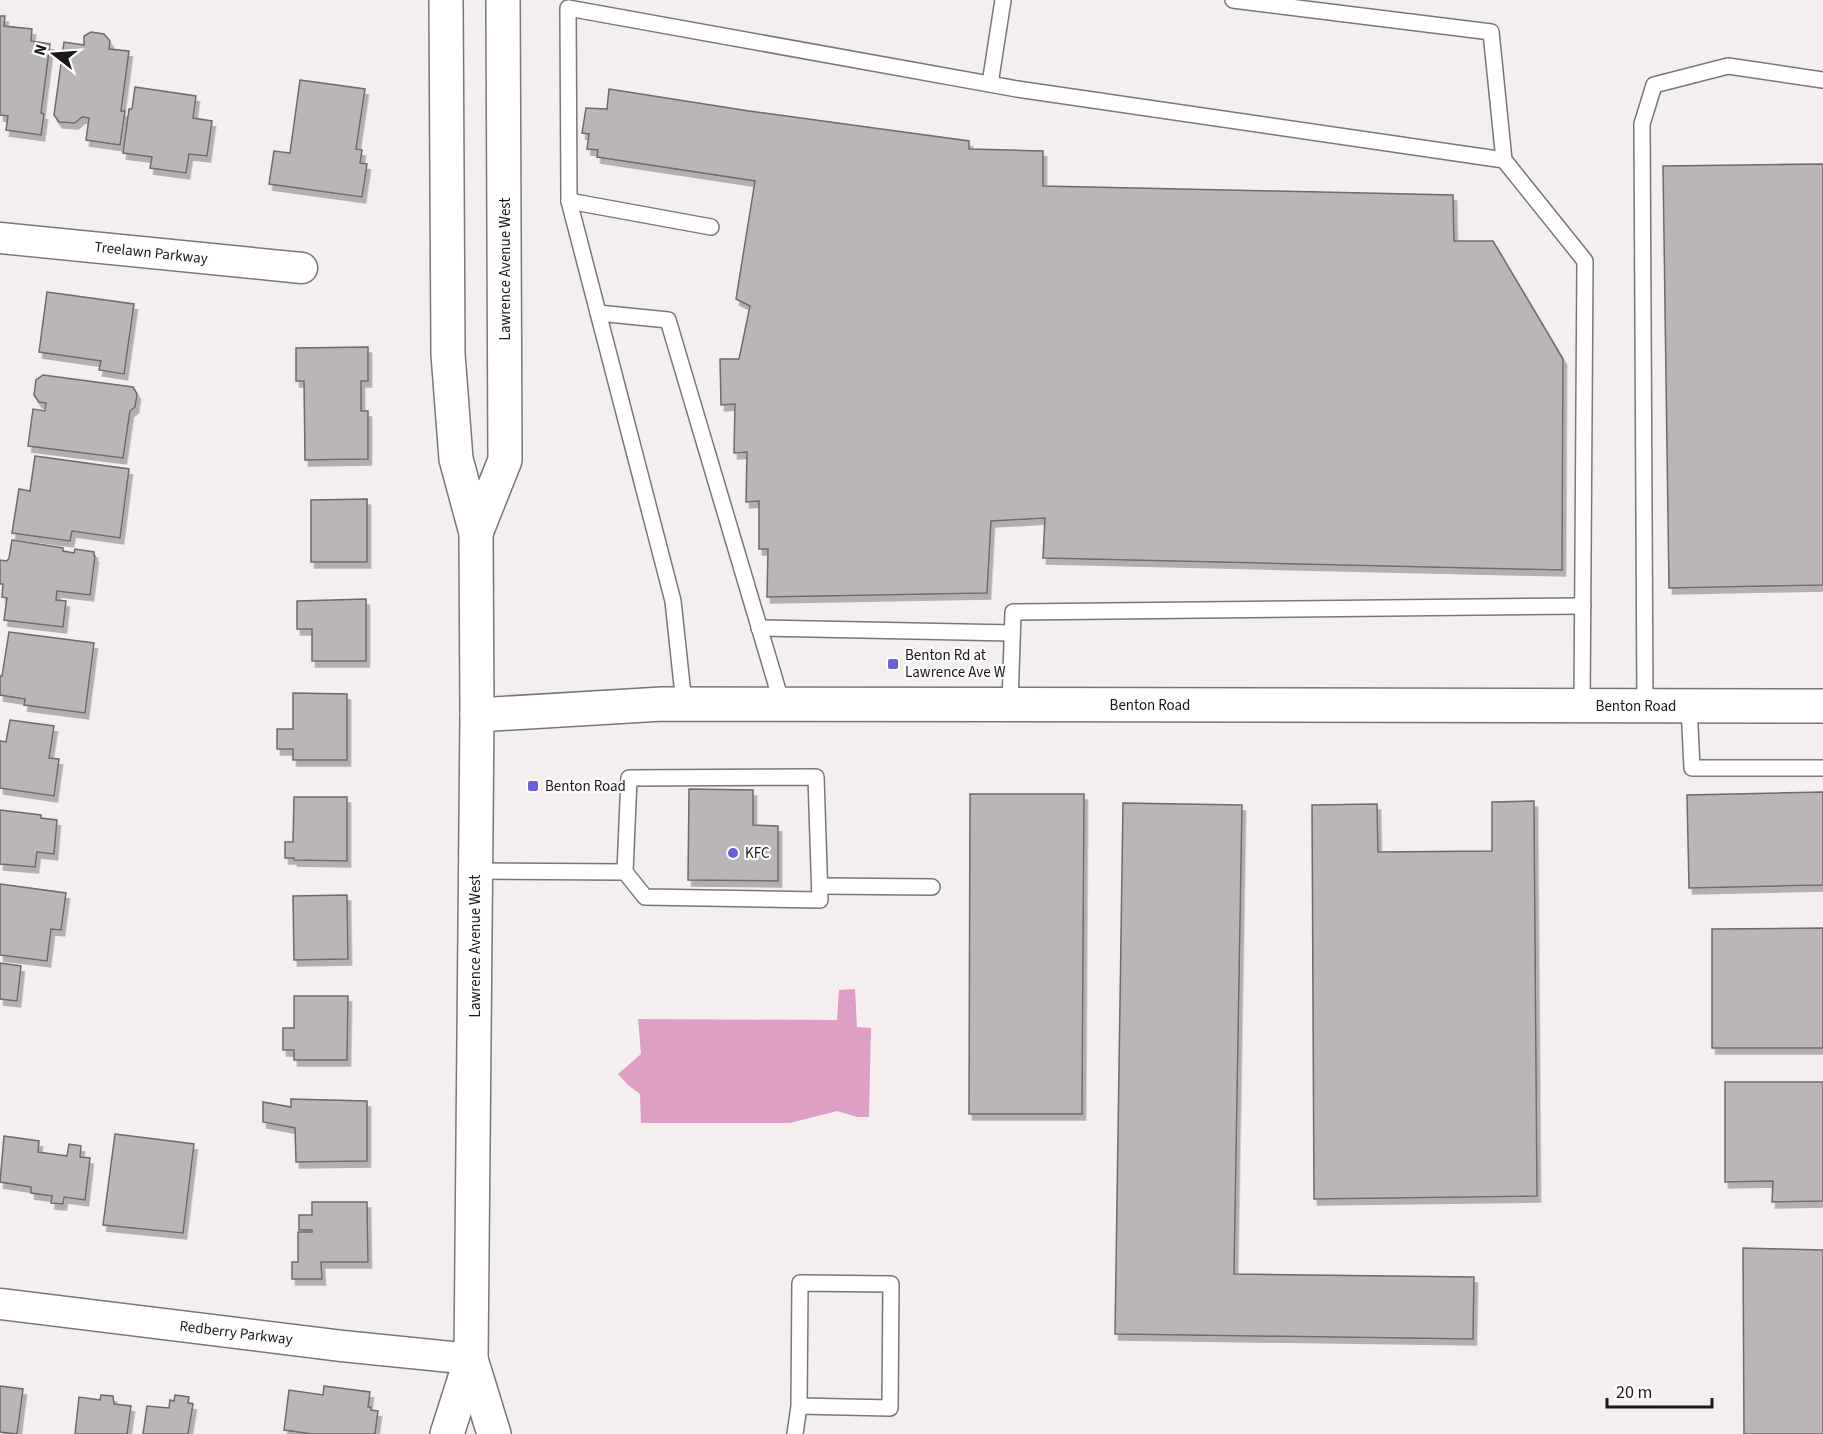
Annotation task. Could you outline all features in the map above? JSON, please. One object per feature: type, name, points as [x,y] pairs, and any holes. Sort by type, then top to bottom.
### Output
[{"type":"main road","name":"Lawrence Avenue West","points":[[446,0],[448,354],[456,459],[476,533],[477,715],[471,1359],[447,1434]]},
{"type":"main road","name":"Lawrence Avenue West","points":[[476,533],[505,460],[503,0]]},
{"type":"main road","name":"Benton Road","points":[[477,715],[684,704],[1823,706]]},
{"type":"main road","name":"Lawrence Avenue West","points":[[471,1359],[494,1434]]},
{"type":"street","name":"Treelawn Parkway","points":[[0,238],[302,268]]},
{"type":"street","name":"Redberry Parkway","points":[[0,1304],[330,1345],[471,1359]]},
{"type":"lane","points":[[990,84],[1003,0]]},
{"type":"lane","points":[[1233,0],[1491,32],[1504,160],[1585,261],[1582,706]]},
{"type":"lane","points":[[684,704],[673,601],[569,201],[568,4],[990,84],[1504,160]]},
{"type":"lane","points":[[1645,706],[1642,123],[1654,86],[1728,66],[1823,80]]},
{"type":"lane","points":[[569,201],[711,227]]},
{"type":"lane","points":[[598,313],[668,320],[782,704]]},
{"type":"lane","points":[[1010,704],[1013,612],[1582,606]]},
{"type":"lane","points":[[759,628],[1012,633]]},
{"type":"lane","points":[[1689,706],[1692,768],[1823,768]]},
{"type":"lane","points":[[820,893],[816,777],[629,778],[625,872],[645,897],[820,893],[932,887]]},
{"type":"lane","points":[[476,871],[625,872]]},
{"type":"lane","points":[[795,1434],[799,1406],[800,1283],[891,1284],[890,1408],[799,1406]]},
{"type":"shaded area","points":[[855,989],[857,1027],[871,1028],[869,1117],[857,1117],[837,1111],[790,1123],[641,1123],[640,1094],[618,1074],[641,1054],[638,1019],[837,1020],[839,990]]},
{"type":"building","points":[[0,16],[5,16],[4,26],[32,29],[31,41],[50,44],[41,113],[44,114],[41,135],[6,130],[8,116],[0,115]]},
{"type":"building","points":[[91,32],[104,34],[110,41],[109,49],[129,51],[121,111],[125,111],[120,145],[86,140],[89,118],[82,117],[75,123],[59,122],[54,115],[64,42],[84,45],[84,36]]},
{"type":"building","points":[[300,80],[365,89],[356,149],[362,150],[360,163],[367,164],[362,197],[269,184],[274,151],[290,153]]},
{"type":"building","points":[[135,87],[196,96],[193,118],[212,121],[207,156],[189,154],[186,173],[150,168],[152,157],[123,153],[129,109],[132,109]]},
{"type":"building","points":[[609,89],[969,141],[969,149],[1043,151],[1043,186],[1453,195],[1454,241],[1493,241],[1563,359],[1562,570],[1043,558],[1045,518],[991,521],[987,593],[767,597],[768,549],[759,549],[759,501],[746,502],[747,452],[734,453],[735,404],[721,405],[720,359],[739,359],[750,306],[736,299],[755,181],[597,157],[598,150],[587,149],[589,134],[582,133],[586,108],[607,109]]},
{"type":"building","points":[[1823,164],[1823,585],[1669,588],[1663,166]]},
{"type":"building","points":[[47,292],[134,304],[124,374],[99,370],[101,361],[39,352]]},
{"type":"building","points":[[368,347],[368,381],[361,381],[361,411],[368,411],[368,459],[305,460],[304,381],[296,381],[296,348]]},
{"type":"building","points":[[43,375],[133,387],[137,394],[135,407],[130,411],[123,458],[28,446],[33,409],[45,411],[46,403],[39,402],[34,395],[36,380]]},
{"type":"building","points":[[35,456],[129,469],[120,538],[72,531],[70,541],[12,533],[19,489],[30,491]]},
{"type":"building","points":[[367,499],[367,562],[311,562],[311,500]]},
{"type":"building","points":[[12,540],[63,548],[63,551],[74,553],[75,549],[94,552],[90,595],[57,591],[56,600],[66,601],[63,627],[4,620],[7,598],[2,597],[0,560],[7,561],[9,558]]},
{"type":"building","points":[[366,599],[366,661],[312,661],[312,629],[297,629],[297,601]]},
{"type":"building","points":[[9,632],[94,643],[85,713],[24,705],[25,699],[0,695],[0,676],[2,676]]},
{"type":"building","points":[[293,693],[347,694],[347,760],[293,760],[293,749],[277,749],[277,729],[293,729]]},
{"type":"building","points":[[10,720],[54,726],[49,758],[59,759],[54,796],[0,788],[0,741],[6,742]]},
{"type":"building","name":"KFC","points":[[689,789],[753,790],[753,825],[778,826],[778,881],[688,880]]},
{"type":"building","points":[[1823,792],[1823,885],[1689,888],[1687,795]]},
{"type":"building","points":[[970,794],[1084,794],[1082,1114],[969,1114]]},
{"type":"building","points":[[294,797],[347,797],[347,861],[285,858],[285,842],[293,842]]},
{"type":"building","points":[[1534,801],[1537,1196],[1314,1199],[1312,805],[1377,804],[1378,852],[1492,851],[1492,802]]},
{"type":"building","points":[[1123,803],[1242,805],[1234,1274],[1474,1277],[1473,1339],[1115,1334]]},
{"type":"building","points":[[0,810],[41,815],[41,818],[57,820],[54,854],[37,852],[35,867],[0,864]]},
{"type":"building","points":[[0,884],[66,893],[61,930],[51,929],[47,961],[0,955]]},
{"type":"building","points":[[347,895],[348,959],[294,960],[293,896]]},
{"type":"building","points":[[1823,928],[1823,1048],[1712,1048],[1712,929]]},
{"type":"building","points":[[0,963],[21,966],[17,1001],[0,999]]},
{"type":"building","points":[[294,996],[348,996],[347,1060],[294,1060],[294,1050],[283,1050],[283,1028],[294,1028]]},
{"type":"building","points":[[1725,1082],[1823,1082],[1823,1201],[1772,1202],[1773,1181],[1725,1182]]},
{"type":"building","points":[[291,1099],[367,1101],[367,1161],[296,1162],[295,1128],[263,1122],[263,1102],[291,1107]]},
{"type":"building","points":[[115,1134],[194,1144],[183,1233],[103,1225]]},
{"type":"building","points":[[4,1136],[39,1141],[38,1152],[67,1156],[69,1144],[81,1146],[80,1157],[90,1158],[85,1200],[64,1197],[63,1204],[51,1203],[52,1196],[31,1193],[31,1187],[0,1182]]},
{"type":"building","points":[[312,1202],[367,1202],[368,1262],[321,1262],[322,1279],[292,1279],[292,1262],[298,1262],[298,1232],[312,1232],[312,1230],[299,1230],[299,1215],[312,1215]]},
{"type":"building","points":[[1743,1248],[1823,1250],[1823,1434],[1744,1434]]},
{"type":"building","points":[[0,1386],[23,1389],[17,1434],[0,1432]]},
{"type":"building","points":[[324,1386],[370,1392],[368,1407],[378,1411],[375,1434],[312,1434],[284,1430],[289,1390],[323,1395]]},
{"type":"building","points":[[101,1395],[113,1396],[114,1404],[131,1406],[127,1434],[75,1434],[79,1397],[100,1400]]},
{"type":"building","points":[[175,1395],[189,1397],[188,1403],[193,1404],[188,1434],[143,1434],[147,1406],[169,1408],[170,1400],[174,1401]]},
{"type":"place","name":"Benton Rd at Lawrence Ave W","points":[[893,664]]},
{"type":"place","name":"Benton Road","points":[[533,786]]},
{"type":"place","name":"KFC","points":[[733,853]]}]
